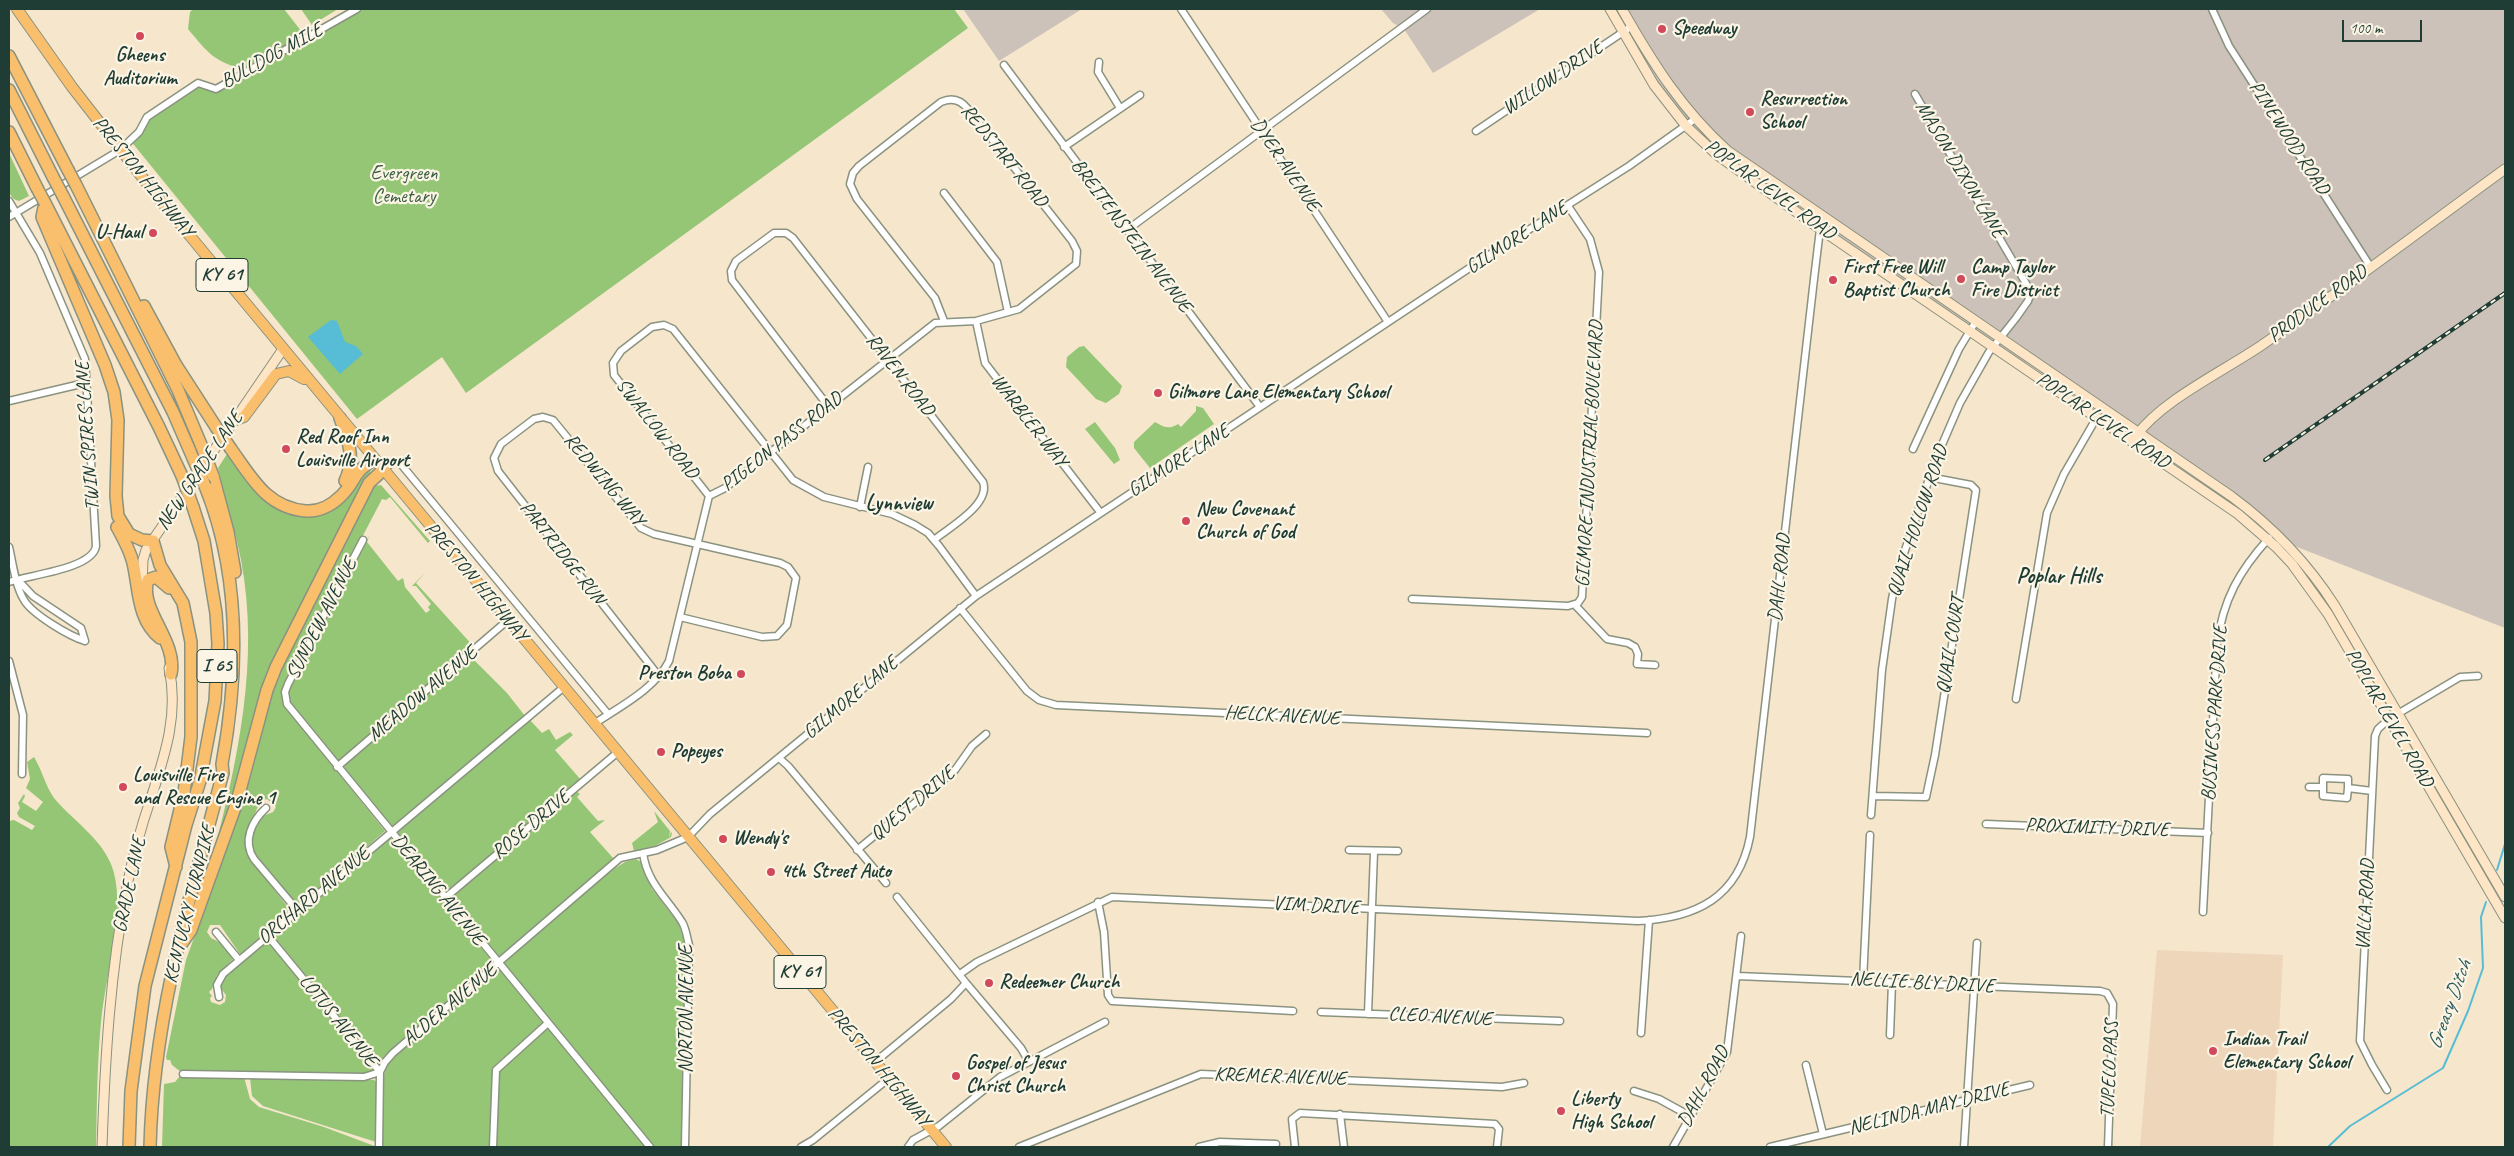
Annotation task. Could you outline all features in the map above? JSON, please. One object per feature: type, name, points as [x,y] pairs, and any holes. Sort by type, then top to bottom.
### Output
[{"type":"highway","points":[[9,56],[76,185],[178,390],[213,476],[232,551],[242,639],[238,716],[229,765],[223,773]]},
{"type":"highway","name":"KENTUCKY TURNPIKE","points":[[9,90],[172,412],[205,486],[217,523],[226,563],[234,630],[233,688],[222,764],[223,773],[179,946],[160,1033],[151,1106],[150,1147]]},
{"type":"highway","name":"I 65","points":[[9,132],[182,476],[204,541],[216,613],[218,655],[212,725],[200,780],[145,986],[131,1091],[129,1147]]},
{"type":"highway","points":[[45,203],[42,217],[112,382],[117,411],[118,516],[129,534],[142,540],[153,541],[160,565],[183,603],[189,626],[192,693],[191,737],[184,792],[171,847],[176,867]]},
{"type":"highway","points":[[110,253],[119,258],[172,358],[216,427],[231,449],[273,500],[287,508],[313,511],[332,504],[341,496],[360,468],[374,460]]},
{"type":"highway","points":[[302,510],[321,504],[333,497],[348,474],[351,451],[340,418]]},
{"type":"highway","points":[[118,450],[113,457],[112,511],[132,561],[140,604],[153,632],[160,638]]},
{"type":"highway","points":[[179,946],[191,930],[226,836],[267,690],[276,667],[369,483],[383,470]]},
{"type":"highway","points":[[170,674],[172,660],[146,591],[146,583],[150,578],[156,577],[162,580],[172,594],[183,618],[190,648]]},
{"type":"main road","name":"PRESTON HIGHWAY","points":[[17,9],[75,91],[120,150],[374,460],[946,1147]]},
{"type":"main road","name":"POPLAR LEVEL ROAD","points":[[1610,9],[1654,85],[1686,126],[1738,172],[2133,441],[2238,514],[2268,539],[2292,564],[2318,600],[2505,918]]},
{"type":"main road","name":"POPLAR LEVEL ROAD","points":[[1622,9],[1666,82],[1695,119],[1728,151],[2231,496],[2275,532],[2297,554],[2328,594],[2505,897]]},
{"type":"main road","name":"PRODUCE ROAD","points":[[2133,441],[2139,432],[2167,408],[2262,345],[2505,170]]},
{"type":"main road","name":"NEW GRADE LANE","points":[[144,601],[140,577],[142,560],[283,349]]},
{"type":"main road","points":[[235,420],[244,417],[270,379],[279,372],[294,373],[312,384]]},
{"type":"main road","points":[[2318,600],[2328,594]]},
{"type":"main road","name":"GRADE LANE","points":[[102,1147],[108,1032],[125,898],[133,856],[171,731],[173,700],[170,674],[160,638],[144,601]]},
{"type":"street","name":"BULLDOG MILE","points":[[120,150],[139,132],[147,117],[198,83],[216,89],[357,9]]},
{"type":"street","name":"DYER AVENUE","points":[[1181,9],[1388,322]]},
{"type":"street","points":[[1127,230],[1428,9]]},
{"type":"street","name":"PINEWOOD ROAD","points":[[2212,9],[2229,46],[2370,266]]},
{"type":"street","name":"WILLOW DRIVE","points":[[1476,131],[1632,26]]},
{"type":"street","points":[[1099,62],[1098,72],[1120,108]]},
{"type":"street","name":"BREITENSTEIN AVENUE","points":[[1004,65],[1260,407]]},
{"type":"street","name":"MASON DIXON LANE","points":[[1915,94],[2030,288],[2028,301],[1993,346]]},
{"type":"street","points":[[1064,147],[1140,95]]},
{"type":"street","name":"REDSTART ROAD","points":[[944,321],[935,298],[852,191],[850,184],[853,173],[865,161],[941,102],[949,99],[961,101],[1072,241],[1078,257]]},
{"type":"street","name":"GILMORE LANE","points":[[688,837],[710,814],[976,596],[1388,322],[1568,206],[1695,119]]},
{"type":"street","points":[[9,217],[120,150]]},
{"type":"street","points":[[944,193],[997,262],[1008,312]]},
{"type":"street","name":"TWIN SPIRES LANE","points":[[9,201],[40,253],[84,359],[95,550],[74,566],[9,582]]},
{"type":"street","name":"GILMORE INDUSTRIAL BOULEVARD","points":[[1412,599],[1568,606],[1575,605],[1582,597],[1599,272],[1590,239],[1568,206]]},
{"type":"street","name":"DAHL ROAD","points":[[1689,912],[1720,894],[1735,878],[1745,858],[1750,837],[1820,229],[1826,219]]},
{"type":"street","name":"RAVEN ROAD","points":[[828,406],[733,283],[731,275],[733,264],[774,233],[786,234],[792,238],[984,484],[985,493],[979,504],[934,540]]},
{"type":"street","name":"PIGEON PASS ROAD","points":[[594,724],[658,675],[669,661],[709,496],[725,488],[935,323],[944,321],[976,321],[1023,307],[1074,267],[1078,257]]},
{"type":"street","name":"WARBLER WAY","points":[[976,321],[985,363],[1100,512]]},
{"type":"street","points":[[1913,449],[1976,321]]},
{"type":"street","name":"SWALLOW ROAD","points":[[709,496],[614,375],[615,358],[635,339],[656,326],[664,325],[672,329],[793,480],[824,498],[902,518],[928,533],[976,596]]},
{"type":"street","name":"QUAIL HOLLOW ROAD","points":[[1871,815],[1878,701],[1892,599],[1929,477],[1963,397],[1993,346]]},
{"type":"street","points":[[9,401],[85,383]]},
{"type":"street","points":[[2016,699],[2047,513],[2064,474],[2097,417]]},
{"type":"street","name":"REDWING WAY","points":[[518,431],[537,418],[553,420],[636,525],[654,534],[780,563],[793,571],[796,585],[785,629],[773,637],[680,617]]},
{"type":"street","name":"PARTRIDGE RUN","points":[[518,431],[496,452],[496,468],[658,675]]},
{"type":"street","points":[[383,470],[393,462],[400,463],[608,714]]},
{"type":"street","points":[[860,506],[868,467]]},
{"type":"street","name":"QUAIL COURT","points":[[1873,796],[1926,797],[1935,754],[1976,490],[1971,485],[1929,477]]},
{"type":"street","name":"BUSINESS PARK DRIVE","points":[[2203,912],[2216,644],[2221,617],[2239,576],[2275,532]]},
{"type":"street","name":"SUNDEW AVENUE","points":[[286,700],[288,684],[363,540]]},
{"type":"street","points":[[9,547],[20,591],[25,602],[74,637],[85,641],[81,628],[33,596],[18,579]]},
{"type":"street","points":[[1575,605],[1607,640],[1628,643],[1635,647],[1638,654],[1637,664],[1655,665]]},
{"type":"street","name":"HELCK AVENUE","points":[[960,608],[1026,691],[1039,700],[1056,705],[1647,733]]},
{"type":"street","name":"MEADOW AVENUE","points":[[337,767],[508,620]]},
{"type":"street","points":[[9,661],[23,715],[22,774]]},
{"type":"street","points":[[2389,719],[2460,677],[2468,675],[2478,676]]},
{"type":"street","name":"ORCHARD AVENUE","points":[[219,997],[217,987],[219,977],[564,687]]},
{"type":"street","name":"DEARING AVENUE","points":[[286,700],[292,712],[650,1147]]},
{"type":"street","name":"VALLA ROAD","points":[[2387,1090],[2372,1066],[2360,1040],[2375,736],[2378,729],[2389,719]]},
{"type":"street","name":"QUEST DRIVE","points":[[857,850],[954,770],[969,750],[986,734]]},
{"type":"street","name":"ROSE DRIVE","points":[[445,898],[618,752]]},
{"type":"street","points":[[778,758],[788,766],[886,883]]},
{"type":"street","points":[[2323,778],[2348,779],[2347,798],[2323,796],[2322,787],[2323,778]]},
{"type":"street","points":[[2309,787],[2322,787]]},
{"type":"street","points":[[2348,788],[2372,791]]},
{"type":"street","points":[[266,808],[250,830],[249,849],[254,859],[297,910]]},
{"type":"street","name":"PROXIMITY DRIVE","points":[[1986,824],[2208,833]]},
{"type":"street","points":[[1863,981],[1870,835]]},
{"type":"street","name":"ALDER AVENUE","points":[[380,1072],[384,1062],[393,1053],[620,858],[643,853],[688,837]]},
{"type":"street","points":[[1349,850],[1398,851]]},
{"type":"street","points":[[1368,1014],[1374,852]]},
{"type":"street","name":"NORTON AVENUE","points":[[643,853],[644,864],[655,888],[683,923],[690,945],[685,1147]]},
{"type":"street","points":[[897,897],[1021,1048],[1029,1062]]},
{"type":"street","name":"VIM DRIVE","points":[[960,974],[977,962],[1108,898],[1121,897],[1649,920],[1671,918],[1689,912]]},
{"type":"street","points":[[1098,902],[1104,932],[1108,995],[1114,1002],[1293,1011]]},
{"type":"street","points":[[1641,1033],[1649,920]]},
{"type":"street","points":[[216,932],[239,960]]},
{"type":"street","name":"LOTUS AVENUE","points":[[268,936],[380,1072],[379,1147]]},
{"type":"street","name":"DAHL ROAD","points":[[1673,1147],[1727,1052],[1741,936]]},
{"type":"street","points":[[1964,1147],[1977,943]]},
{"type":"street","name":"NELLIE BLY DRIVE","points":[[1737,976],[2100,991],[2107,994]]},
{"type":"street","points":[[875,1062],[951,999],[966,983]]},
{"type":"street","points":[[1890,1035],[1892,983]]},
{"type":"street","name":"TUPELO PASS","points":[[2107,994],[2113,1004],[2108,1147]]},
{"type":"street","name":"CLEO AVENUE","points":[[1321,1012],[1560,1021]]},
{"type":"street","points":[[908,1147],[913,1140],[939,1126],[1000,1077],[1105,1022]]},
{"type":"street","points":[[493,1147],[496,1070],[548,1023]]},
{"type":"street","points":[[1806,1065],[1823,1134]]},
{"type":"street","points":[[183,1074],[364,1077],[380,1072]]},
{"type":"street","name":"KREMER AVENUE","points":[[1019,1147],[1201,1074],[1502,1087],[1524,1084]]},
{"type":"street","points":[[803,1147],[888,1079]]},
{"type":"street","name":"NELINDA MAY DRIVE","points":[[1770,1147],[2030,1085]]},
{"type":"street","points":[[1634,1091],[1659,1099],[1690,1116]]},
{"type":"street","points":[[1295,1147],[1292,1121],[1295,1115],[1340,1114],[1495,1124],[1499,1129],[1497,1147]]},
{"type":"street","points":[[1340,1114],[1344,1147]]},
{"type":"street","points":[[1199,1147],[1220,1142],[1276,1144]]},
{"type":"shaded area","points":[[963,9],[1082,9],[999,61]]},
{"type":"shaded area","points":[[1381,9],[1540,9],[1433,73],[1404,29],[1393,23]]},
{"type":"shaded area","points":[[1610,9],[2505,9],[2505,628],[2274,538],[2240,509],[2134,435],[2028,364],[1993,346],[1716,154],[1654,85]]},
{"type":"shaded area","name":"Indian Trail Elementary School","points":[[2157,950],[2283,955],[2273,1147],[2140,1147]]},
{"type":"green space","points":[[193,9],[284,9],[305,36],[247,70],[219,60],[201,45],[188,29],[190,12]]},
{"type":"green space","points":[[301,9],[338,9],[312,25]]},
{"type":"green space","name":"Evergreen Cemetary","points":[[359,9],[954,9],[968,28],[466,393],[442,357],[357,419],[130,140],[147,117],[198,83],[216,89]]},
{"type":"green space","points":[[9,153],[29,196],[19,201],[14,199],[8,188]]},
{"type":"green space","points":[[1084,346],[1122,386],[1119,394],[1106,403],[1096,399],[1066,367],[1067,357],[1079,347]]},
{"type":"green space","points":[[1196,406],[1203,408],[1214,424],[1150,468],[1134,448],[1134,442],[1155,422],[1166,427],[1178,424],[1181,427],[1196,411]]},
{"type":"green space","points":[[1095,422],[1115,448],[1120,460],[1114,464],[1085,429]]},
{"type":"green space","points":[[229,451],[253,487],[262,496],[272,505],[283,511],[296,514],[312,515],[368,467],[371,470],[287,636],[234,802],[213,856],[238,746],[247,672],[246,597],[241,560],[218,468]]},
{"type":"green space","points":[[381,485],[430,541],[428,543],[390,497],[386,500],[382,499],[283,689],[283,697],[293,717],[385,831],[301,904],[297,904],[259,863],[251,849],[251,837],[258,818],[273,812],[276,807],[267,799],[260,801],[249,829],[246,849],[254,864],[290,910],[290,913],[240,954],[220,925],[210,925],[207,932],[211,938],[221,943],[233,959],[217,975],[209,992],[212,996],[210,998],[211,1002],[220,1005],[225,1002],[226,995],[219,986],[221,979],[268,941],[374,1068],[365,1075],[181,1072],[166,1057],[186,960],[234,826],[275,681],[374,486]]},
{"type":"green space","points":[[369,536],[367,542],[398,581],[403,578],[405,587],[426,613],[430,610],[428,607],[431,604],[416,586],[412,586],[426,572],[416,583],[475,648],[338,762],[288,701],[288,689]]},
{"type":"green space","points":[[471,657],[507,693],[525,716],[390,828],[344,770],[345,764]]},
{"type":"green space","points":[[529,719],[542,733],[549,729],[556,740],[570,732],[573,735],[555,750],[581,780],[448,891],[444,892],[398,835],[398,829]]},
{"type":"green space","points":[[34,757],[54,798],[93,837],[106,854],[116,881],[117,900],[114,941],[103,1004],[100,1037],[96,1147],[9,1147],[9,821],[14,820],[32,830],[35,826],[19,817],[17,813],[20,808],[18,803],[24,794],[22,802],[36,811],[43,802],[26,788],[30,779],[27,762]]},
{"type":"green space","points":[[576,791],[580,794],[577,797],[598,821],[605,820],[590,832],[613,858],[617,857],[497,958],[450,898]]},
{"type":"green space","points":[[654,811],[670,831],[669,838],[672,833],[671,837],[655,846],[634,851],[632,843],[658,822]]},
{"type":"green space","points":[[390,837],[493,962],[378,1062],[375,1062],[271,935]]},
{"type":"green space","points":[[636,859],[641,862],[652,889],[679,924],[686,947],[683,1147],[653,1147],[503,964],[609,872],[625,862]]},
{"type":"green space","points":[[499,969],[543,1023],[493,1067],[490,1147],[382,1147],[382,1092],[385,1071],[389,1061],[494,970]]},
{"type":"green space","points":[[547,1028],[550,1029],[647,1147],[494,1147],[497,1076],[499,1070]]},
{"type":"green space","points":[[180,1076],[244,1077],[250,1099],[259,1107],[324,1127],[377,1147],[162,1147],[164,1084],[175,1082]]},
{"type":"green space","points":[[250,1078],[374,1080],[377,1083],[376,1142],[263,1106],[252,1096]]},
{"type":"water","points":[[331,320],[337,321],[345,342],[356,346],[363,354],[340,374],[308,337]]},
{"type":"waterway","name":"Greasy Ditch","points":[[2497,870],[2505,844]]},
{"type":"waterway","name":"Greasy Ditch","points":[[2328,1147],[2350,1126],[2443,1068],[2468,1011],[2483,968],[2481,917],[2486,902]]},
{"type":"railway","points":[[2265,460],[2505,293]]},
{"type":"place","name":"Speedway","points":[[1662,29]]},
{"type":"place","name":"Gheens Auditorium","points":[[140,36]]},
{"type":"place","name":"Resurrection School","points":[[1750,112]]},
{"type":"place","name":"U-Haul","points":[[153,233]]},
{"type":"place","name":"Camp Taylor Fire District","points":[[1961,279]]},
{"type":"place","name":"First Free Will Baptist Church","points":[[1833,280]]},
{"type":"place","name":"Gilmore Lane Elementary School","points":[[1158,393]]},
{"type":"place","name":"Red Roof Inn Louisville Airport","points":[[286,449]]},
{"type":"place","name":"New Covenant Church of God","points":[[1186,521]]},
{"type":"place","name":"Preston Boba","points":[[741,674]]},
{"type":"place","name":"Popeyes","points":[[661,752]]},
{"type":"place","name":"Louisville Fire and Rescue Engine 1","points":[[123,787]]},
{"type":"place","name":"Wendy's","points":[[723,839]]},
{"type":"place","name":"4th Street Auto","points":[[771,872]]},
{"type":"place","name":"Redeemer Church","points":[[989,983]]},
{"type":"place","name":"Indian Trail Elementary School","points":[[2213,1051]]},
{"type":"place","name":"Gospel of Jesus Christ Church","points":[[956,1076]]},
{"type":"place","name":"Liberty High School","points":[[1561,1111]]},
{"type":"district","name":"Lynnview","points":[[899,504]]},
{"type":"district","name":"Poplar Hills","points":[[2059,577]]}]
